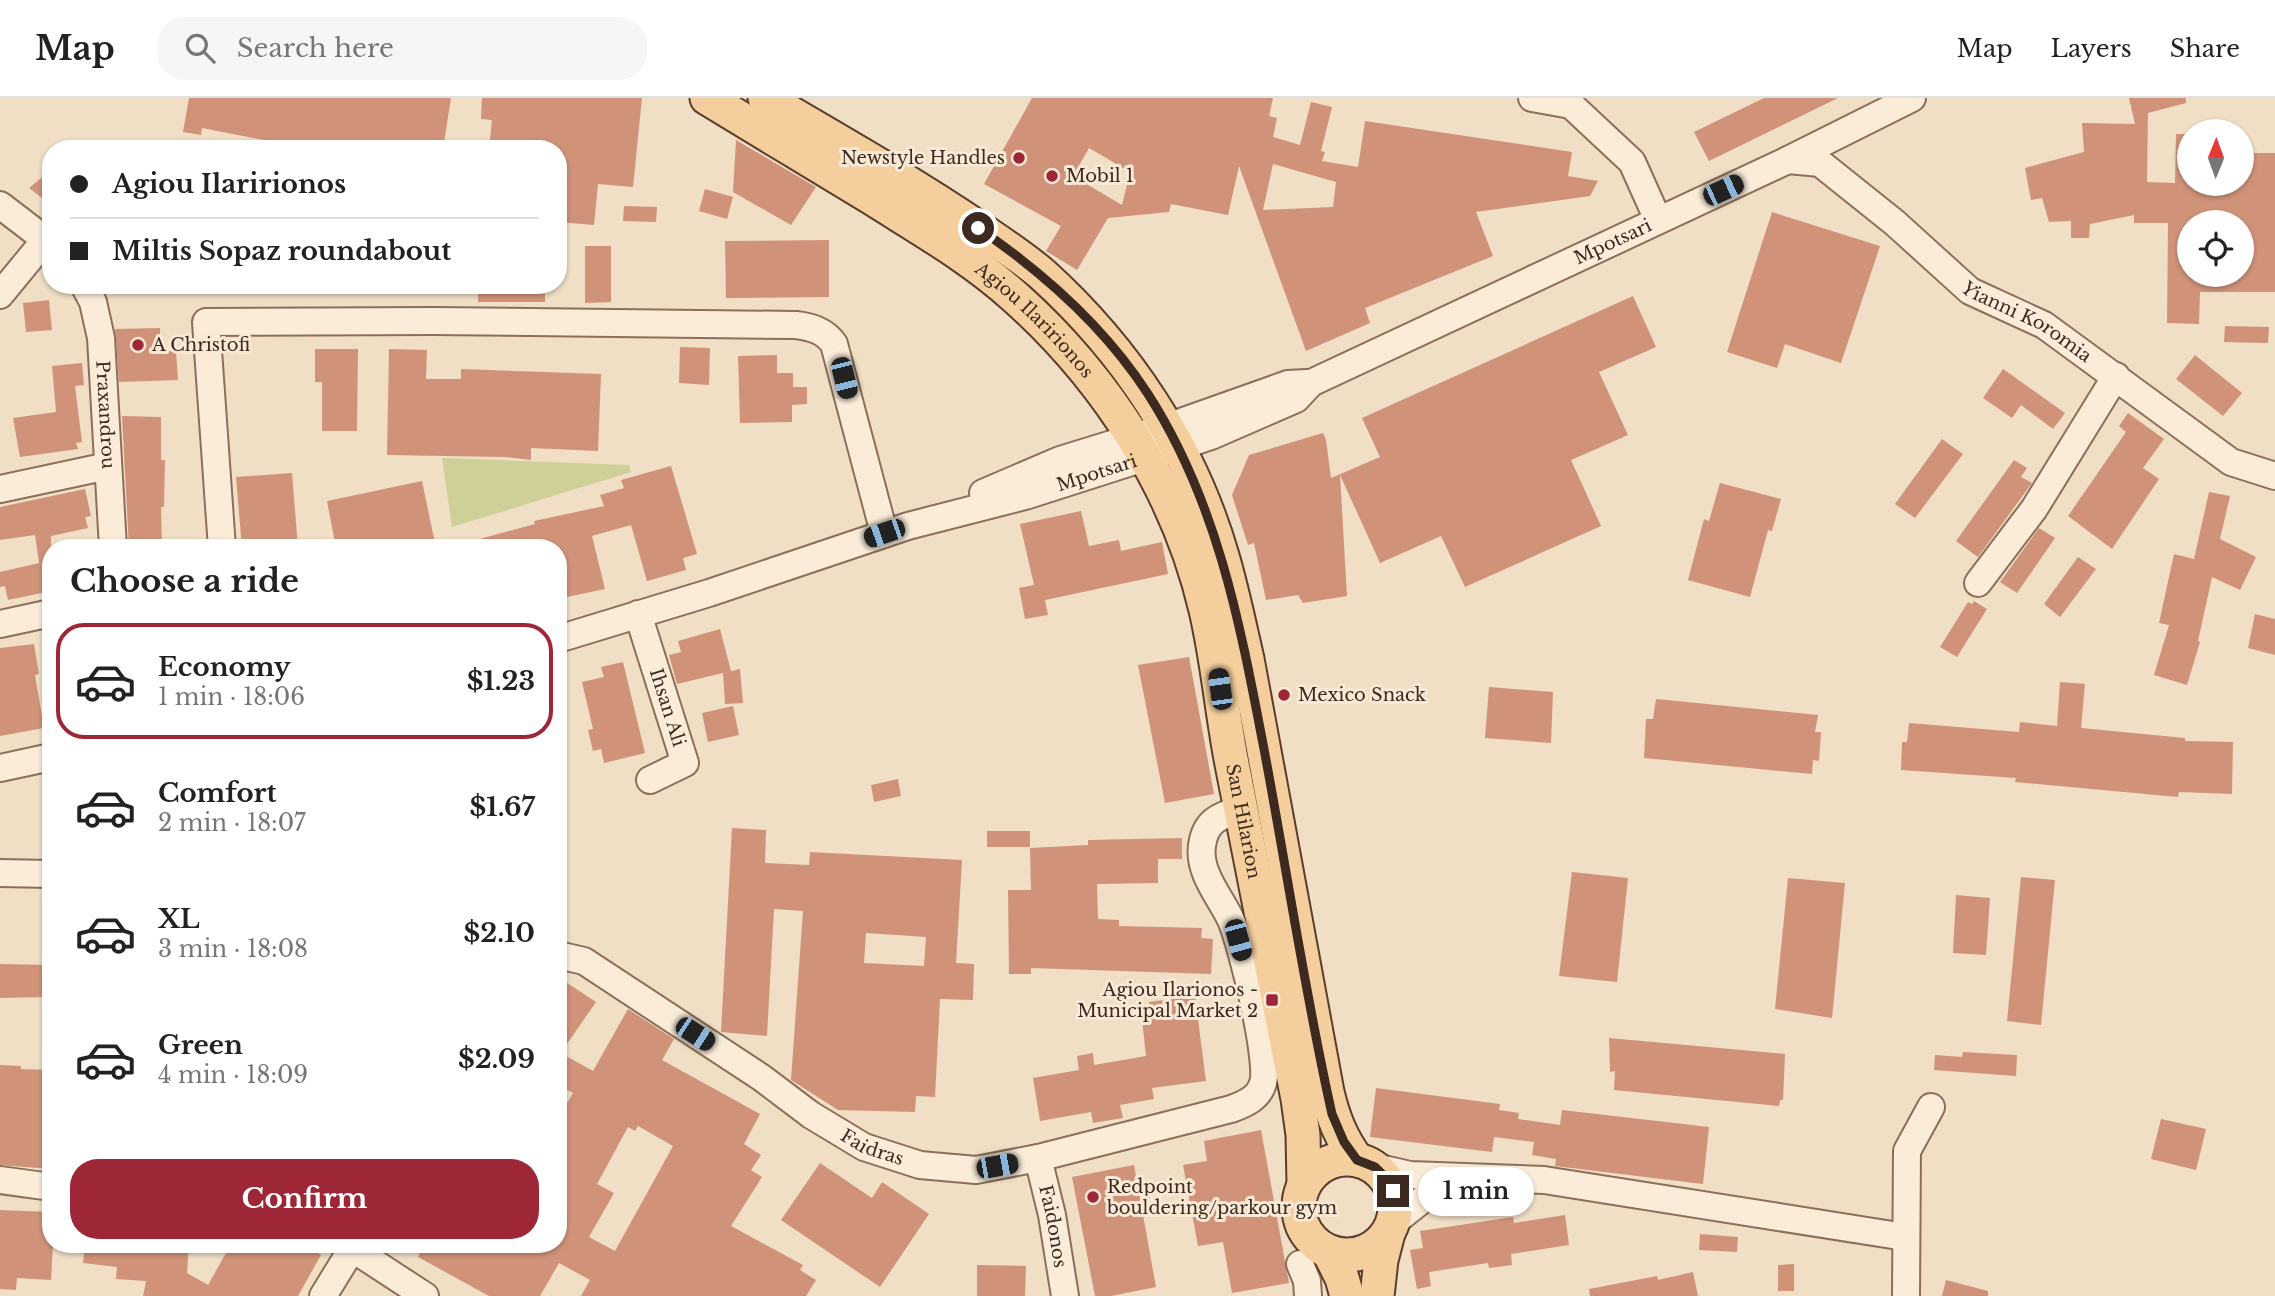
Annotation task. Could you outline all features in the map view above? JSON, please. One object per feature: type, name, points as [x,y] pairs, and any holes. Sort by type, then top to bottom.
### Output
[{"type":"main road","name":"Agiou Ilaririonos","points":[[707,98],[977,265],[1049,328],[1110,403],[1140,448],[1181,529],[1206,610],[1217,665]]},
{"type":"main road","name":"Agiou Ilaririonos","points":[[765,98],[944,205],[1040,272],[1116,351],[1146,392],[1173,437],[1208,516],[1231,591],[1249,672],[1330,1103],[1337,1129],[1366,1163]]},
{"type":"main road","name":"San Hilarion","points":[[1217,665],[1241,809],[1298,1099],[1303,1135],[1304,1184]]},
{"type":"main road","points":[[1347,1296],[1342,1278],[1314,1258],[1298,1210],[1304,1184],[1314,1172],[1327,1163],[1342,1159],[1366,1163],[1386,1178],[1393,1191],[1396,1207],[1381,1260],[1377,1296]]},
{"type":"main road","points":[[1314,1258],[1362,1253],[1377,1246],[1391,1228]]},
{"type":"street","points":[[1532,98],[1572,105],[1632,162],[1658,220]]},
{"type":"street","name":"Mpotsari","points":[[567,636],[896,529],[1060,460],[1140,448],[1173,437],[1211,436],[1296,399],[1311,383],[1787,160],[1912,98]]},
{"type":"street","name":"Yianni Koromia","points":[[1787,160],[1819,163],[1895,223],[1970,291],[2045,325],[2231,462],[2275,476]]},
{"type":"street","points":[[0,205],[42,236]]},
{"type":"street","points":[[0,295],[42,248]]},
{"type":"street","name":"Praxandrou","points":[[89,294],[102,338],[112,539]]},
{"type":"street","points":[[221,539],[206,322],[433,321],[810,327],[824,333],[834,344],[896,529]]},
{"type":"street","points":[[1978,583],[2034,509],[2116,376]]},
{"type":"street","points":[[0,489],[108,466]]},
{"type":"street","name":"Ihsan Ali","points":[[638,614],[685,763],[650,780]]},
{"type":"street","points":[[0,624],[42,615]]},
{"type":"street","points":[[1,774],[42,761]]},
{"type":"street","name":"Faidras","points":[[567,957],[584,961],[762,1078],[811,1115],[864,1147],[920,1165],[976,1170],[1038,1158],[1231,1109],[1252,1099],[1263,1085],[1264,1062],[1238,940],[1231,919],[1204,867],[1201,848],[1209,826],[1218,816],[1241,809]]},
{"type":"street","points":[[0,873],[42,874]]},
{"type":"street","points":[[1906,1296],[1908,1151],[1931,1107]]},
{"type":"street","name":"Faidonos","points":[[1038,1158],[1052,1215],[1065,1296]]},
{"type":"street","points":[[1366,1163],[1417,1175],[1544,1180],[1905,1237]]},
{"type":"street","points":[[1391,1228],[1416,1204],[1440,1190],[1470,1182],[1511,1177]]},
{"type":"street","points":[[0,1180],[42,1186]]},
{"type":"street","points":[[323,1296],[350,1253]]},
{"type":"street","points":[[363,1253],[425,1296]]},
{"type":"street","points":[[1308,1296],[1307,1282],[1314,1258]]},
{"type":"green space","points":[[442,458],[629,465],[631,472],[452,527]]},
{"type":"building","points":[[189,98],[451,98],[444,140],[264,140],[202,128],[201,135],[183,132]]},
{"type":"building","points":[[482,98],[642,98],[633,187],[598,184],[594,225],[567,223],[567,140],[490,140],[492,120],[481,119]]},
{"type":"building","points":[[1032,98],[1273,98],[1269,116],[1277,118],[1273,137],[1300,145],[1311,102],[1332,107],[1321,151],[1325,152],[1322,161],[1358,167],[1365,121],[1572,152],[1568,176],[1598,181],[1590,196],[1476,212],[1493,256],[1365,308],[1370,323],[1306,351],[1239,166],[1228,215],[1171,204],[1169,212],[1108,218],[1077,270],[1046,251],[1061,226],[984,184]],"holes":[[[1089,148],[1130,172],[1122,205],[1073,176]],[[1273,164],[1336,182],[1333,207],[1263,210]]]},
{"type":"building","points":[[1764,98],[1838,98],[1709,161],[1694,132]]},
{"type":"building","points":[[2129,98],[2186,98],[2186,103],[2148,113],[2147,182],[2175,183],[2177,134],[2177,196],[2254,196],[2254,153],[2275,153],[2275,292],[2200,292],[2199,324],[2167,323],[2168,223],[2134,223],[2134,215],[2090,224],[2089,238],[2071,238],[2071,221],[2049,222],[2042,198],[2031,200],[2025,168],[2084,152],[2082,123],[2135,124]]},
{"type":"building","points":[[736,140],[816,187],[791,225],[733,192]]},
{"type":"building","points":[[42,177],[42,198],[29,188]]},
{"type":"building","points":[[705,189],[733,197],[727,219],[699,211]]},
{"type":"building","points":[[624,206],[657,207],[656,222],[623,221]]},
{"type":"building","points":[[1772,212],[1880,246],[1841,363],[1785,344],[1777,368],[1727,352]]},
{"type":"building","points":[[829,240],[829,297],[726,298],[725,241]]},
{"type":"building","points":[[585,246],[611,246],[611,302],[585,303]]},
{"type":"building","points":[[478,294],[545,294],[545,302],[478,302]]},
{"type":"building","points":[[1633,296],[1656,347],[1599,372],[1628,435],[1571,460],[1601,526],[1465,587],[1441,536],[1380,563],[1340,475],[1347,596],[1303,603],[1298,595],[1266,600],[1254,543],[1248,545],[1232,495],[1249,455],[1323,433],[1331,478],[1380,457],[1362,418]]},
{"type":"building","points":[[49,300],[52,330],[26,332],[23,303]]},
{"type":"building","points":[[2225,326],[2269,327],[2268,343],[2224,342]]},
{"type":"building","points":[[160,328],[160,351],[176,351],[178,380],[119,382],[115,329]]},
{"type":"building","points":[[680,347],[710,348],[709,385],[679,383]]},
{"type":"building","points":[[315,349],[358,349],[357,431],[322,431],[322,382],[315,382]]},
{"type":"building","points":[[389,349],[427,350],[426,379],[461,379],[461,369],[601,374],[598,451],[531,448],[531,460],[506,457],[387,455]]},
{"type":"building","points":[[777,355],[777,373],[793,373],[793,387],[807,387],[807,404],[792,405],[792,422],[740,423],[738,356]]},
{"type":"building","points":[[2195,355],[2242,393],[2223,416],[2176,379]]},
{"type":"building","points":[[82,363],[84,385],[75,386],[82,442],[76,443],[78,449],[20,457],[13,418],[56,412],[52,366]]},
{"type":"building","points":[[2003,369],[2065,413],[2053,429],[2021,405],[2012,418],[1983,398]]},
{"type":"building","points":[[2128,413],[2164,439],[2143,468],[2159,479],[2112,549],[2068,516],[2126,432],[2119,426]]},
{"type":"building","points":[[122,416],[161,417],[161,460],[165,460],[162,539],[129,539]]},
{"type":"building","points":[[1942,439],[1963,454],[1915,518],[1895,504]]},
{"type":"building","points":[[2014,460],[2027,468],[2021,477],[2032,483],[1978,557],[1956,541]]},
{"type":"building","points":[[671,466],[697,554],[683,558],[686,570],[647,581],[631,525],[592,536],[605,589],[567,597],[567,539],[480,539],[535,524],[534,521],[604,506],[600,495],[624,488],[621,480]]},
{"type":"building","points":[[292,473],[297,539],[241,539],[236,477]]},
{"type":"building","points":[[422,481],[434,539],[334,539],[327,501]]},
{"type":"building","points":[[1720,483],[1781,499],[1772,531],[1768,530],[1750,597],[1688,580],[1704,519],[1709,521]]},
{"type":"building","points":[[85,489],[91,516],[85,517],[88,528],[42,539],[42,593],[8,600],[5,586],[0,587],[0,572],[39,563],[35,535],[0,540],[0,507]]},
{"type":"building","points":[[2209,492],[2230,496],[2220,539],[2256,557],[2240,590],[2212,577],[2198,641],[2200,642],[2187,685],[2154,675],[2169,625],[2159,623],[2174,554],[2194,559]]},
{"type":"building","points":[[1081,511],[1089,546],[1119,540],[1121,551],[1162,542],[1168,574],[1045,600],[1048,615],[1025,619],[1019,588],[1034,585],[1020,524]]},
{"type":"building","points":[[2039,528],[2055,538],[2017,593],[2000,582]]},
{"type":"building","points":[[2078,557],[2096,569],[2060,617],[2044,604]]},
{"type":"building","points":[[1974,601],[1987,609],[1957,657],[1940,647],[1968,602],[1972,604]]},
{"type":"building","points":[[2255,614],[2275,619],[2275,655],[2248,648]]},
{"type":"building","points":[[720,629],[731,671],[677,684],[669,655],[681,652],[678,641]]},
{"type":"building","points":[[34,644],[39,674],[35,675],[42,728],[0,736],[0,648]]},
{"type":"building","points":[[1189,657],[1214,794],[1165,803],[1138,665]]},
{"type":"building","points":[[623,662],[645,753],[604,763],[601,749],[593,751],[588,730],[593,729],[582,682],[604,677],[601,667]]},
{"type":"building","points":[[740,669],[743,703],[725,704],[723,673]]},
{"type":"building","points":[[2060,682],[2085,684],[2081,728],[2185,738],[2185,741],[2233,742],[2232,794],[2179,792],[2178,797],[2015,782],[2016,778],[1901,770],[1902,742],[1907,742],[1909,723],[2019,732],[2020,722],[2057,726]]},
{"type":"building","points":[[1489,687],[1553,692],[1551,743],[1485,738]]},
{"type":"building","points":[[1656,699],[1818,715],[1815,732],[1821,732],[1819,761],[1813,760],[1812,774],[1644,758],[1646,719],[1653,719]]},
{"type":"building","points":[[733,706],[739,735],[708,742],[702,713]]},
{"type":"building","points":[[898,779],[901,796],[874,802],[871,785]]},
{"type":"building","points":[[732,828],[766,830],[765,863],[809,865],[810,852],[962,860],[956,963],[974,964],[973,1000],[940,999],[935,1097],[916,1096],[915,1112],[838,1110],[791,1080],[803,911],[774,909],[767,1036],[721,1032]],"holes":[[[866,933],[926,937],[924,966],[864,963]]]},
{"type":"building","points":[[987,831],[1030,831],[1030,847],[987,847]]},
{"type":"building","points":[[1182,838],[1182,859],[1158,859],[1158,883],[1097,884],[1098,919],[1119,920],[1119,926],[1202,928],[1201,938],[1213,939],[1211,974],[1031,968],[1031,974],[1009,974],[1008,890],[1031,890],[1030,848],[1088,845],[1088,840]]},
{"type":"building","points":[[1572,872],[1628,878],[1617,982],[1559,976]]},
{"type":"building","points":[[2021,877],[2055,880],[2041,1025],[2007,1021]]},
{"type":"building","points":[[1788,878],[1845,883],[1832,1018],[1775,1009]]},
{"type":"building","points":[[1956,895],[1990,898],[1986,955],[1953,953]]},
{"type":"building","points":[[0,964],[42,965],[42,997],[0,998]]},
{"type":"building","points":[[567,983],[596,1002],[567,1044]]},
{"type":"building","points":[[1195,996],[1206,1081],[1152,1088],[1154,1099],[1120,1105],[1123,1118],[1093,1123],[1091,1112],[1040,1121],[1033,1078],[1079,1070],[1077,1056],[1093,1053],[1094,1065],[1146,1056],[1142,1019],[1151,1018],[1149,1002]]},
{"type":"building","points":[[628,1009],[674,1039],[662,1060],[760,1114],[744,1144],[761,1155],[751,1170],[762,1177],[731,1226],[803,1265],[800,1270],[816,1280],[806,1296],[581,1296],[590,1280],[559,1263],[540,1296],[489,1296],[418,1257],[420,1253],[567,1253],[567,1103],[573,1093],[567,1090],[567,1057],[593,1071]],"holes":[[[638,1126],[673,1146],[615,1251],[589,1237],[614,1193],[597,1184],[628,1127],[635,1131]]]},
{"type":"building","points":[[1609,1038],[1785,1054],[1783,1100],[1780,1100],[1779,1106],[1614,1090],[1615,1071],[1610,1072]]},
{"type":"building","points":[[1963,1052],[2017,1055],[2016,1076],[1934,1070],[1935,1055],[1962,1057]]},
{"type":"building","points":[[0,1065],[42,1070],[42,1168],[0,1165]]},
{"type":"building","points":[[1376,1088],[1500,1104],[1499,1110],[1519,1113],[1518,1119],[1560,1125],[1562,1110],[1709,1127],[1703,1184],[1555,1166],[1556,1159],[1532,1155],[1534,1142],[1494,1137],[1492,1152],[1370,1137]]},
{"type":"building","points":[[2161,1119],[2206,1129],[2196,1170],[2151,1159]]},
{"type":"building","points":[[1261,1130],[1289,1283],[1232,1293],[1223,1242],[1198,1246],[1183,1165],[1207,1161],[1204,1141]]},
{"type":"building","points":[[820,1163],[872,1198],[882,1182],[929,1214],[880,1287],[781,1220]]},
{"type":"building","points":[[1134,1165],[1156,1287],[1111,1296],[1095,1296],[1072,1177]]},
{"type":"building","points":[[0,1210],[42,1212],[42,1253],[52,1253],[51,1280],[17,1278],[16,1290],[0,1289]]},
{"type":"building","points":[[1565,1215],[1569,1245],[1511,1254],[1512,1265],[1489,1268],[1488,1263],[1429,1272],[1431,1286],[1417,1289],[1410,1250],[1423,1248],[1420,1231],[1513,1217],[1514,1223]]},
{"type":"building","points":[[1700,1234],[1738,1237],[1737,1252],[1699,1250]]},
{"type":"building","points":[[84,1253],[188,1253],[187,1273],[208,1285],[226,1253],[321,1255],[298,1296],[143,1296],[146,1281],[116,1279],[117,1267],[83,1263]]},
{"type":"building","points":[[1794,1264],[1794,1291],[1778,1291],[1778,1265]]},
{"type":"building","points":[[977,1265],[1026,1266],[1025,1296],[977,1296]]},
{"type":"building","points":[[1693,1272],[1698,1296],[1590,1296],[1589,1289],[1657,1276],[1658,1280]]},
{"type":"building","points":[[1946,1280],[1988,1291],[1988,1296],[1942,1296]]},
{"type":"place","name":"Newstyle Handles","points":[[1019,158]]},
{"type":"place","name":"Mobil 1","points":[[1052,176]]},
{"type":"place","name":"A Christofi","points":[[138,345]]},
{"type":"place","name":"Mexico Snack","points":[[1284,695]]},
{"type":"place","name":"Agiou Ilarionos - Municipal Market 2","points":[[1272,1000]]},
{"type":"place","name":"Redpoint bouldering/parkour gym","points":[[1093,1197]]},
{"type":"route","points":[[978,228],[1040,272],[1116,351],[1167,427],[1208,516],[1222,554],[1247,659],[1332,1114],[1344,1142],[1357,1160],[1375,1167],[1386,1178],[1393,1191]]}]
